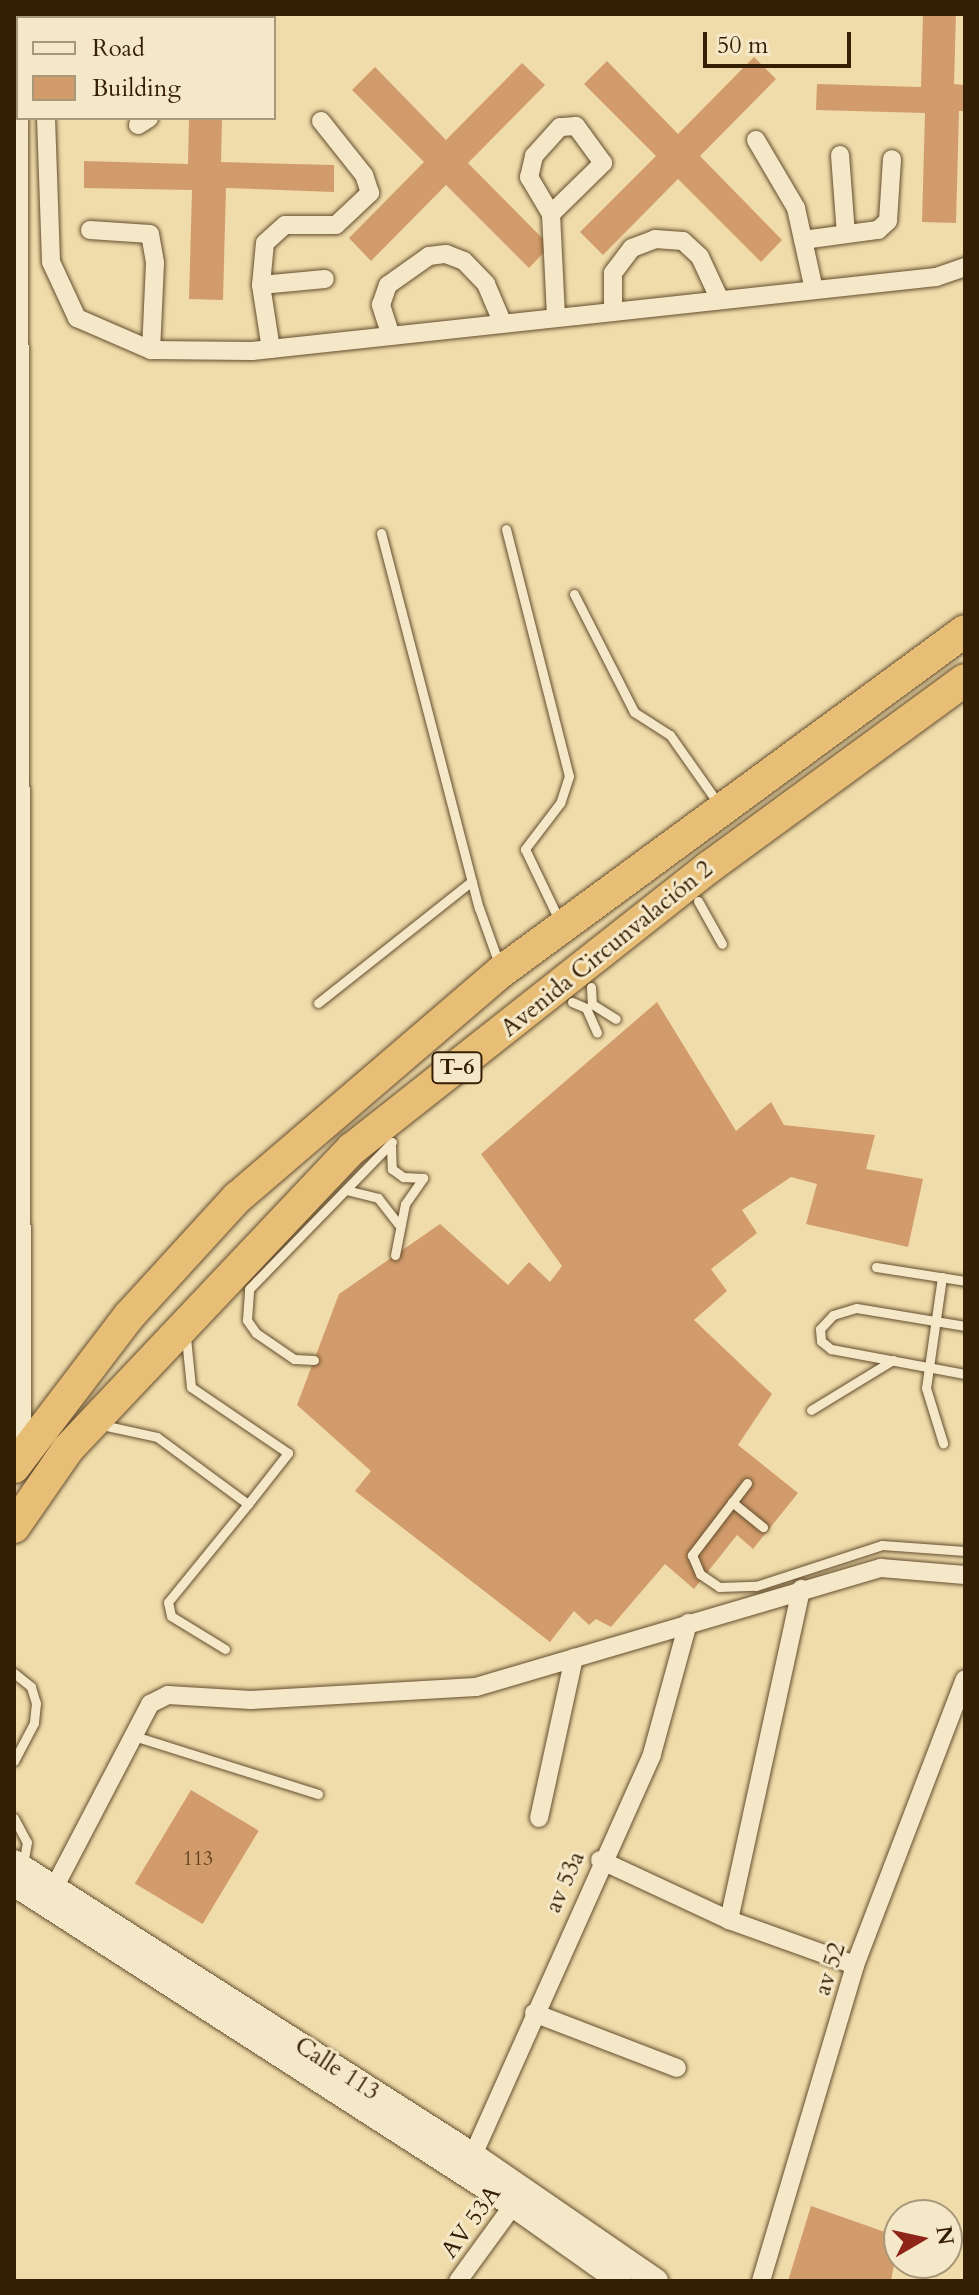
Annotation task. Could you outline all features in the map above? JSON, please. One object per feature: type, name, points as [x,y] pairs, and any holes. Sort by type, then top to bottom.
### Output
[{"type":"highway","name":"Avenida Circunvalación 2","points":[[18,1462],[130,1315],[237,1198],[502,971],[965,631]]},
{"type":"highway","name":"Avenida Circunvalación 2","points":[[14,1527],[91,1424],[352,1149],[708,868],[965,680]]},
{"type":"street","points":[[18,1462],[19,120]]},
{"type":"street","points":[[46,120],[51,262],[77,318],[151,350],[271,349],[936,277],[965,267]]},
{"type":"street","points":[[271,349],[260,261],[272,232],[285,225],[336,225],[370,193],[364,175],[321,121]]},
{"type":"street","points":[[551,214],[603,163],[576,126],[560,127],[530,166],[533,188],[551,214],[556,318]]},
{"type":"street","points":[[756,140],[796,208],[814,290]]},
{"type":"street","points":[[840,155],[846,234]]},
{"type":"street","points":[[803,240],[878,230],[888,221],[892,159]]},
{"type":"street","points":[[90,230],[150,234],[155,263],[151,350]]},
{"type":"street","points":[[613,312],[613,273],[632,248],[655,239],[683,241],[700,257],[720,300]]},
{"type":"street","points":[[391,336],[381,305],[388,285],[429,256],[446,254],[464,261],[486,284],[503,324]]},
{"type":"street","points":[[261,285],[325,279]]},
{"type":"street","points":[[54,1888],[150,1704],[168,1695],[251,1700],[476,1687],[801,1589],[881,1568],[965,1575]]},
{"type":"street","points":[[729,1920],[801,1589]]},
{"type":"street","name":"av 53a","points":[[473,2155],[600,1860],[652,1754],[688,1623]]},
{"type":"street","points":[[539,1818],[574,1658]]},
{"type":"street","name":"av 52","points":[[761,2281],[855,1965],[965,1679]]},
{"type":"street","points":[[600,1860],[729,1920],[855,1965]]},
{"type":"street","name":"Calle 113","points":[[17,1871],[54,1888],[473,2155],[519,2198],[620,2281]]},
{"type":"street","name":"Calle 113","points":[[17,1871],[519,2198],[656,2281]]},
{"type":"street","points":[[534,2013],[677,2068]]},
{"type":"street","name":"AV 53A","points":[[458,2281],[519,2198]]},
{"type":"lane","points":[[506,529],[569,776],[560,803],[525,849],[561,926]]},
{"type":"lane","points":[[381,533],[472,881],[502,971]]},
{"type":"lane","points":[[574,594],[634,712],[670,735],[721,808]]},
{"type":"lane","points":[[318,1003],[472,881]]},
{"type":"lane","points":[[698,901],[722,944]]},
{"type":"lane","points":[[591,987],[592,1004],[616,1019]]},
{"type":"lane","points":[[572,1002],[586,1008],[597,1033]]},
{"type":"lane","points":[[314,1360],[294,1359],[256,1333],[244,1304],[249,1289],[392,1142],[388,1157],[392,1169],[403,1177],[423,1178],[398,1224],[395,1255]]},
{"type":"lane","points":[[346,1190],[378,1198],[398,1224]]},
{"type":"lane","points":[[876,1267],[965,1281]]},
{"type":"lane","points":[[942,1277],[927,1366],[930,1414],[943,1443]]},
{"type":"lane","points":[[965,1326],[856,1308],[833,1315],[820,1329],[821,1341],[831,1349],[965,1374]]},
{"type":"lane","points":[[186,1322],[186,1367],[191,1387],[288,1453],[168,1602],[171,1616],[225,1649]]},
{"type":"lane","points":[[811,1410],[893,1360]]},
{"type":"lane","points":[[91,1424],[127,1427],[157,1437],[248,1504]]},
{"type":"lane","points":[[747,1483],[692,1555],[700,1574],[719,1587],[756,1586],[882,1545],[965,1551]]},
{"type":"lane","points":[[732,1502],[763,1527]]},
{"type":"lane","points":[[14,1673],[31,1687],[36,1703],[34,1723],[14,1761]]},
{"type":"lane","points":[[134,1736],[318,1794]]},
{"type":"lane","points":[[14,1818],[27,1842],[17,1871]]},
{"type":"building","points":[[923,14],[956,14],[954,84],[965,85],[965,111],[959,111],[956,223],[922,222],[925,113],[816,110],[817,84],[921,87]]},
{"type":"building","points":[[754,57],[776,79],[700,156],[782,240],[761,262],[678,179],[603,255],[580,232],[656,156],[584,84],[607,61],[678,134]]},
{"type":"building","points":[[522,63],[545,85],[468,163],[550,246],[529,268],[446,185],[371,261],[349,238],[424,162],[352,90],[375,67],[446,140]]},
{"type":"building","points":[[189,120],[222,120],[221,162],[334,165],[334,192],[226,188],[223,300],[189,299],[192,190],[84,188],[84,161],[188,164]]},
{"type":"building","points":[[657,1002],[736,1131],[771,1102],[784,1125],[875,1135],[866,1169],[923,1179],[908,1247],[806,1224],[817,1184],[791,1177],[742,1210],[757,1233],[711,1269],[727,1291],[694,1320],[772,1394],[738,1445],[798,1493],[753,1549],[737,1535],[694,1589],[665,1564],[611,1627],[596,1619],[589,1625],[574,1611],[550,1642],[355,1491],[371,1471],[297,1405],[339,1294],[440,1224],[508,1285],[529,1262],[550,1282],[562,1266],[481,1154]]},
{"type":"building","points":[[191,1790],[259,1831],[203,1924],[135,1883]]},
{"type":"building","points":[[811,2206],[883,2231],[883,2279],[891,2281],[788,2281]]}]
